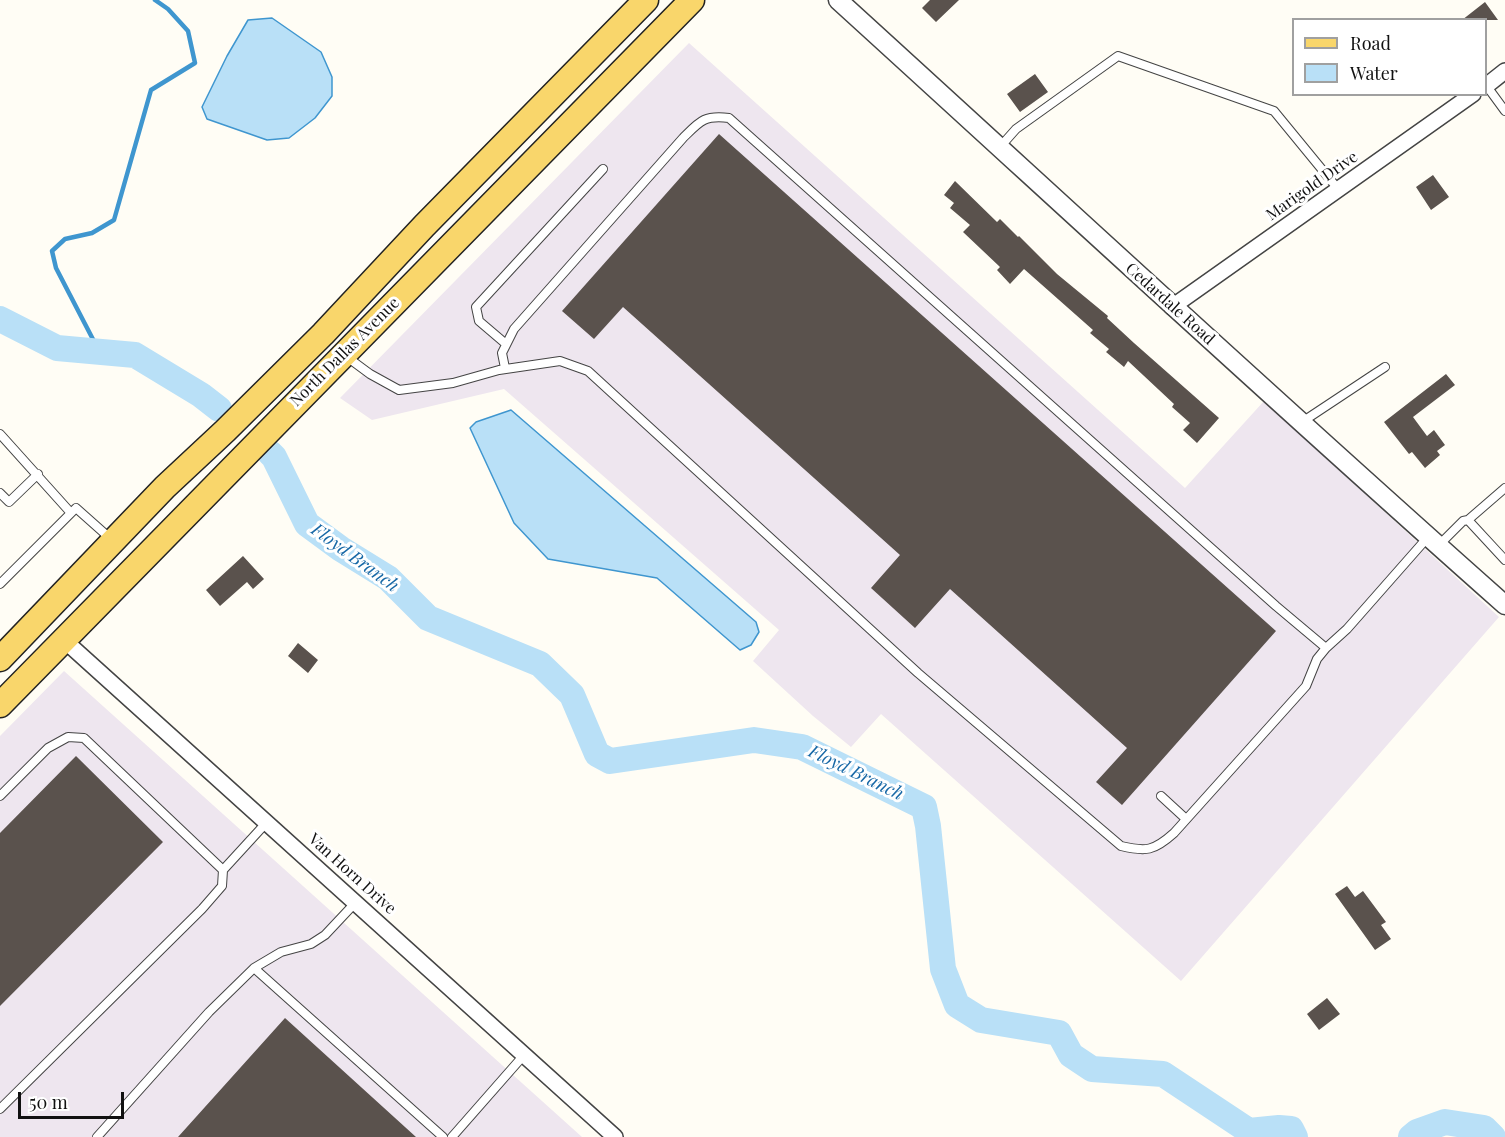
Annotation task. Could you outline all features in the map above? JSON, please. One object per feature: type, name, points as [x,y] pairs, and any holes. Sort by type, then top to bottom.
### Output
[{"type":"main road","name":"North Dallas Avenue","points":[[0,705],[692,0]]},
{"type":"main road","name":"North Dallas Avenue","points":[[0,659],[165,487],[322,334],[638,5]]},
{"type":"main road","points":[[322,334],[344,354]]},
{"type":"street","name":"Cedardale Road","points":[[838,0],[1172,307],[1505,605]]},
{"type":"street","points":[[1487,84],[1505,71]]},
{"type":"street","name":"Marigold Drive","points":[[1172,307],[1470,96]]},
{"type":"street","name":"Van Horn Drive","points":[[64,640],[615,1137]]},
{"type":"lane","points":[[1000,147],[1016,129],[1118,56],[1274,111],[1338,189]]},
{"type":"lane","points":[[1487,86],[1505,111]]},
{"type":"lane","points":[[506,368],[502,353],[514,329],[683,138],[702,120],[716,117],[729,118],[1275,606],[1326,648]]},
{"type":"lane","points":[[506,344],[479,321],[476,307],[502,276],[603,169]]},
{"type":"lane","points":[[344,354],[370,374],[399,390],[453,383],[506,368],[560,361],[588,371],[918,673],[1121,846],[1141,851],[1161,844],[1186,819],[1306,686],[1317,659],[1326,648],[1433,541],[1468,520],[1505,488]]},
{"type":"lane","points":[[1300,423],[1385,367]]},
{"type":"lane","points":[[0,434],[71,513]]},
{"type":"lane","points":[[0,493],[9,502],[38,474]]},
{"type":"lane","points":[[0,585],[76,508],[113,541]]},
{"type":"lane","points":[[1468,520],[1505,560]]},
{"type":"lane","points":[[0,796],[48,748],[68,737],[84,738],[223,870]]},
{"type":"lane","points":[[1161,796],[1186,819]]},
{"type":"lane","points":[[0,1109],[202,909],[222,886],[223,870],[267,822]]},
{"type":"lane","points":[[97,1137],[209,1012],[254,968],[281,952],[318,940],[356,902]]},
{"type":"lane","points":[[254,968],[442,1137]]},
{"type":"lane","points":[[452,1137],[524,1055]]},
{"type":"shaded area","points":[[689,43],[1185,488],[1264,401],[1499,617],[1181,981],[881,714],[851,747],[813,716],[753,661],[779,630],[504,389],[372,420],[340,398]]},
{"type":"shaded area","points":[[64,671],[582,1137],[0,1137],[0,736]]},
{"type":"water","points":[[272,18],[321,52],[332,77],[332,96],[315,118],[289,138],[267,140],[207,119],[202,107],[248,20]]},
{"type":"water","points":[[511,410],[756,622],[759,632],[751,645],[740,650],[657,578],[548,559],[514,523],[470,428],[476,422]]},
{"type":"building","points":[[930,0],[959,0],[936,22],[922,8]]},
{"type":"building","points":[[1485,2],[1498,20],[1487,20],[1487,18],[1465,18]]},
{"type":"building","points":[[1035,74],[1048,92],[1020,112],[1007,94]]},
{"type":"building","points":[[719,134],[1276,631],[1122,805],[1096,782],[1127,748],[950,589],[915,628],[871,588],[900,555],[623,307],[594,339],[562,311]]},
{"type":"building","points":[[1433,175],[1449,197],[1431,210],[1416,187]]},
{"type":"building","points":[[955,181],[997,222],[1000,219],[1057,274],[1108,316],[1107,318],[1134,343],[1219,418],[1197,443],[1183,430],[1190,423],[1172,407],[1174,404],[1128,361],[1124,367],[1106,352],[1109,349],[1090,333],[1093,330],[1024,269],[1010,284],[997,270],[1000,267],[963,232],[970,225],[950,208],[954,203],[944,195]]},
{"type":"building","points":[[1446,374],[1455,385],[1413,417],[1427,436],[1434,430],[1445,445],[1437,451],[1440,455],[1425,468],[1412,452],[1409,454],[1384,422]]},
{"type":"building","points":[[243,556],[264,579],[253,589],[247,582],[220,606],[206,590]]},
{"type":"building","points":[[298,643],[318,660],[308,673],[288,656]]},
{"type":"building","points":[[76,756],[163,842],[0,1006],[0,833]]},
{"type":"building","points":[[1347,886],[1355,897],[1363,891],[1386,922],[1381,925],[1391,939],[1375,950],[1335,894]]},
{"type":"building","points":[[1327,998],[1340,1014],[1319,1030],[1307,1014]]},
{"type":"building","points":[[285,1018],[416,1137],[178,1137]]},
{"type":"waterway","points":[[99,351],[56,268],[52,251],[65,239],[92,233],[114,220],[151,90],[195,63],[188,31],[168,9],[155,0]]},
{"type":"waterway","name":"Floyd Branch","points":[[0,319],[57,348],[135,355],[201,395],[219,409]]},
{"type":"waterway","name":"Floyd Branch","points":[[270,453],[307,524],[341,549],[388,578],[428,618],[540,664],[572,695],[597,754],[610,761],[754,740],[802,747],[924,807],[943,969],[957,1005],[981,1020],[1059,1033],[1071,1055],[1092,1069],[1163,1074],[1249,1131],[1291,1129],[1295,1137]]},
{"type":"waterway","name":"Floyd Branch","points":[[1411,1137],[1417,1132],[1445,1122],[1484,1128],[1493,1137]]}]
